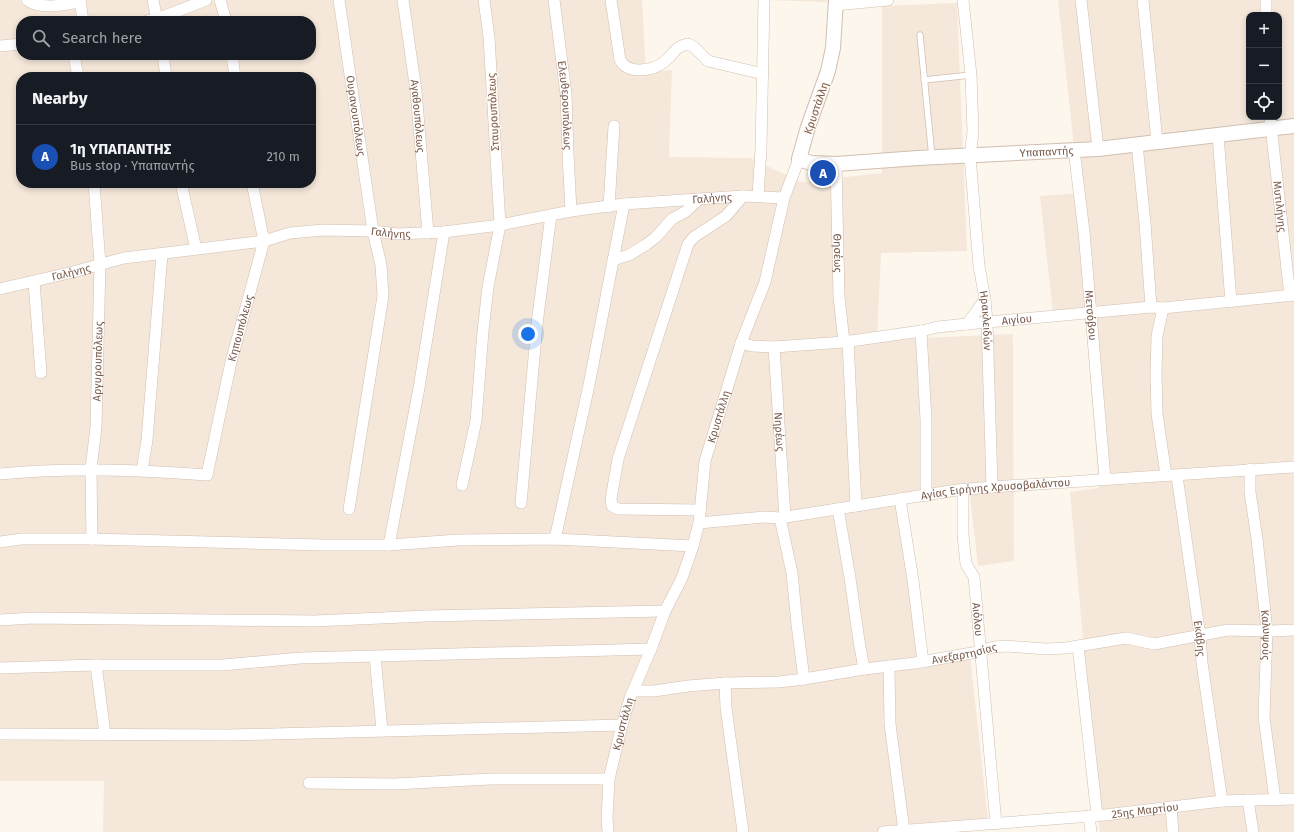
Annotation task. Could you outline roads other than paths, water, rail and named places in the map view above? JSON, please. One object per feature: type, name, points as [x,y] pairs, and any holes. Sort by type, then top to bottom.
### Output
[{"type":"street","points":[[27,0],[38,5],[58,5],[80,1],[82,16]]},
{"type":"street","points":[[153,0],[154,16]]},
{"type":"street","points":[[164,16],[206,0]]},
{"type":"street","points":[[220,0],[225,16]]},
{"type":"street","name":"Ουρανουπόλεως","points":[[339,0],[373,231],[381,265],[383,296],[349,509]]},
{"type":"street","name":"Αγαθουπόλεως","points":[[403,0],[416,91],[428,233]]},
{"type":"street","name":"Σταυρουπόλεως","points":[[462,485],[476,421],[487,294],[500,225],[489,37],[484,0]]},
{"type":"street","name":"Ελευθερουπόλεως","points":[[554,0],[566,94],[571,211]]},
{"type":"street","points":[[611,0],[619,54],[623,64],[627,68],[633,70],[644,69],[664,63],[678,48],[688,44],[694,47],[708,61],[763,74]]},
{"type":"street","points":[[758,196],[761,149],[764,0]]},
{"type":"street","points":[[836,3],[884,0]]},
{"type":"street","name":"Ηρακλειδών","points":[[963,0],[971,75],[973,132],[970,156],[979,266],[985,299],[987,322],[992,487]]},
{"type":"street","points":[[1081,0],[1098,150]]},
{"type":"street","points":[[1143,0],[1157,142]]},
{"type":"street","points":[[1266,0],[1266,12]]},
{"type":"street","name":"Κρυστάλλη","points":[[608,832],[607,818],[609,779],[622,725],[633,691],[665,611],[682,578],[693,546],[699,523],[705,461],[741,343],[765,282],[784,198],[799,159],[808,127],[828,71],[833,48],[836,3]]},
{"type":"street","points":[[0,46],[16,44]]},
{"type":"street","points":[[75,60],[77,72]]},
{"type":"street","points":[[164,60],[165,72]]},
{"type":"street","points":[[233,60],[234,72]]},
{"type":"street","name":"Υπαπαντής","points":[[799,159],[814,164],[836,164],[1074,150],[1098,150],[1218,135],[1271,123],[1294,126]]},
{"type":"street","name":"Μυτιλήνης","points":[[1271,123],[1292,295]]},
{"type":"street","points":[[609,207],[614,126]]},
{"type":"street","points":[[1218,135],[1231,302]]},
{"type":"street","points":[[1137,144],[1145,223],[1151,307]]},
{"type":"street","name":"Μετσόβου","points":[[1074,150],[1091,312],[1105,480]]},
{"type":"street","name":"Θησέως","points":[[836,164],[839,297],[846,341],[856,506]]},
{"type":"street","name":"Αργυρουπόλεως","points":[[92,539],[91,469],[96,427],[100,264],[94,188]]},
{"type":"street","points":[[182,188],[196,249]]},
{"type":"street","name":"Κηπουπόλεως","points":[[142,470],[207,475],[231,362],[264,240],[253,188]]},
{"type":"street","points":[[700,510],[618,509],[612,506],[611,499],[618,459],[688,244],[694,237],[726,216],[743,196]]},
{"type":"street","name":"Γαλήνης","points":[[0,289],[34,282],[124,258],[264,240],[290,233],[323,230],[373,231],[398,234],[444,232],[500,225],[571,211],[624,204],[743,196],[784,198]]},
{"type":"street","points":[[613,260],[629,255],[647,244],[656,237],[672,219],[685,212],[699,199]]},
{"type":"street","points":[[555,539],[589,385],[624,204]]},
{"type":"street","points":[[521,504],[537,324],[551,215]]},
{"type":"street","points":[[389,545],[419,388],[444,232]]},
{"type":"street","points":[[0,474],[91,469],[142,470],[147,440],[162,254]]},
{"type":"street","points":[[34,282],[41,373]]},
{"type":"street","name":"Αιγίου","points":[[741,343],[752,346],[774,347],[846,341],[967,324],[1151,307],[1163,308],[1231,302],[1292,295]]},
{"type":"street","points":[[967,324],[985,299]]},
{"type":"street","points":[[1163,308],[1157,336],[1156,374],[1157,414],[1166,475]]},
{"type":"street","points":[[921,331],[926,420],[926,496]]},
{"type":"street","name":"Νηρέως","points":[[774,347],[783,518],[792,573],[796,624],[804,679]]},
{"type":"street","name":"Αγίας Ειρήνης Χρυσοβαλάντου","points":[[699,523],[765,517],[783,518],[900,499],[992,487],[1166,475],[1177,476],[1250,469],[1294,467]]},
{"type":"street","name":"Καλυψούς","points":[[1250,469],[1250,492],[1257,539],[1267,631],[1264,718],[1275,800]]},
{"type":"street","name":"Εκάβης","points":[[1177,476],[1222,801]]},
{"type":"street","name":"Αιόλου","points":[[963,490],[963,535],[966,564],[974,577],[991,827]]},
{"type":"street","points":[[900,499],[913,580],[923,662]]},
{"type":"street","points":[[838,509],[864,670]]},
{"type":"street","points":[[0,542],[21,539],[92,539],[323,545],[389,545],[458,540],[555,539],[693,546]]},
{"type":"street","points":[[0,620],[32,618],[314,621],[426,616],[665,611]]},
{"type":"street","name":"Ανεξαρτησίας","points":[[633,691],[648,691],[725,683],[779,682],[804,679],[923,662],[994,647],[1006,646],[1046,649],[1078,646],[1126,638],[1154,644],[1228,630],[1294,630]]},
{"type":"street","points":[[1078,646],[1093,816],[1091,832]]},
{"type":"street","points":[[0,668],[96,665],[223,665],[300,658],[651,649]]},
{"type":"street","points":[[375,657],[382,730]]},
{"type":"street","points":[[96,665],[105,734]]},
{"type":"street","points":[[889,666],[890,724],[904,830]]},
{"type":"street","points":[[725,683],[726,708],[743,832]]},
{"type":"street","points":[[0,734],[231,735],[622,725]]},
{"type":"street","points":[[309,782],[394,784],[491,779],[609,779]]},
{"type":"street","name":"25ης Μαρτίου","points":[[883,832],[991,827],[1222,801],[1294,799]]},
{"type":"street","points":[[1248,800],[1253,832]]},
{"type":"street","points":[[1171,807],[1173,832]]},
{"type":"lane","points":[[920,35],[932,158]]},
{"type":"lane","points":[[924,80],[971,75]]},
{"type":"place","name":"1η ΥΠΑΠΑΝΤΗΣ","points":[[823,173]]}]
